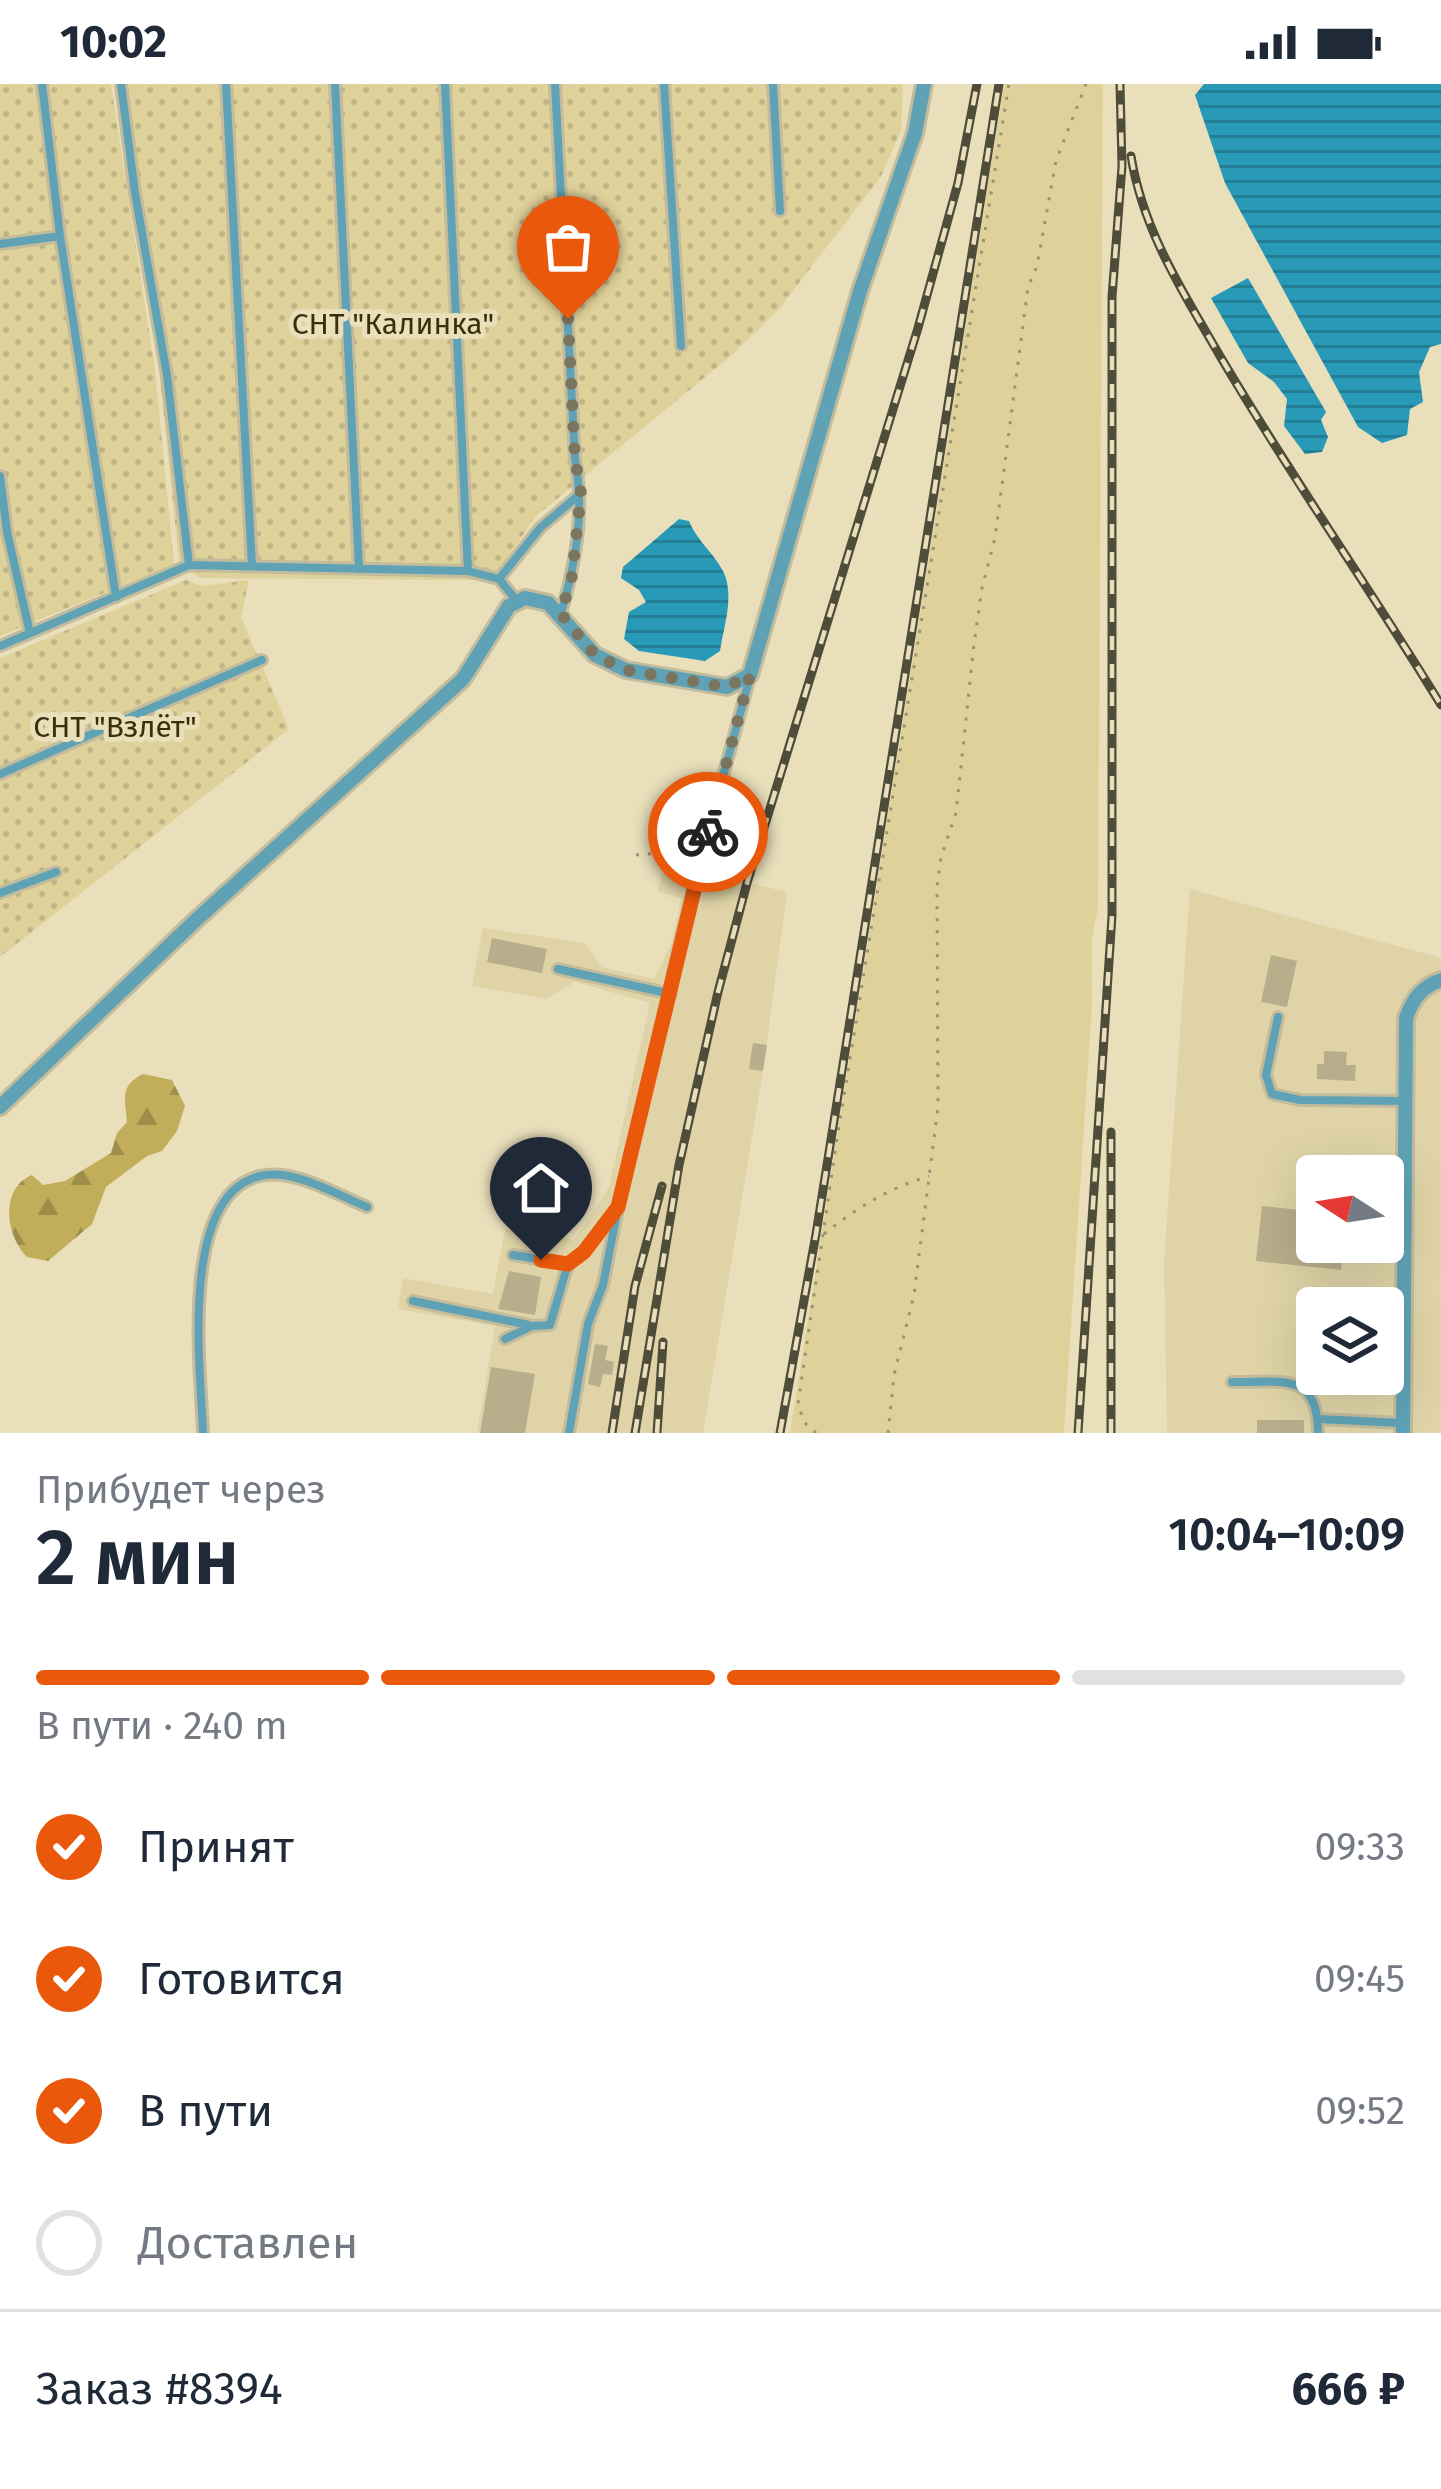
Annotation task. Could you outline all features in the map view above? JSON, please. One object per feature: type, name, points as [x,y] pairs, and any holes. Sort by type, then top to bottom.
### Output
[{"type":"street","points":[[0,1107],[213,905],[463,679],[501,615],[517,602],[536,599],[561,614],[595,655],[626,670],[727,687],[750,675],[849,327],[915,133],[924,84]]},
{"type":"street","points":[[1403,1428],[1406,1018],[1412,1001],[1425,987],[1441,980]]},
{"type":"lane","points":[[42,84],[60,236],[116,597]]},
{"type":"lane","points":[[121,84],[167,375],[189,565]]},
{"type":"lane","points":[[226,84],[252,566]]},
{"type":"lane","points":[[335,84],[359,569]]},
{"type":"lane","points":[[445,84],[468,571]]},
{"type":"lane","points":[[555,84],[575,459],[581,493],[572,576],[561,614]]},
{"type":"lane","points":[[664,84],[681,346]]},
{"type":"lane","points":[[773,84],[780,211]]},
{"type":"lane","points":[[0,244],[60,236]]},
{"type":"lane","points":[[0,476],[30,633]]},
{"type":"lane","points":[[499,579],[539,528],[581,493]]},
{"type":"lane","points":[[0,646],[189,565],[468,571],[499,579],[517,602]]},
{"type":"lane","points":[[0,774],[262,660]]},
{"type":"lane","points":[[569,1433],[588,1324],[603,1285],[704,849],[750,675]]},
{"type":"lane","points":[[0,893],[56,872]]},
{"type":"lane","points":[[558,969],[671,994]]},
{"type":"lane","points":[[1278,1017],[1266,1075],[1271,1094],[1300,1100],[1405,1100]]},
{"type":"lane","points":[[203,1433],[200,1306],[209,1228],[218,1210],[238,1188],[260,1176],[304,1181],[367,1207]]},
{"type":"lane","points":[[413,1301],[532,1326],[550,1325],[568,1264],[584,1252],[618,1207]]},
{"type":"lane","points":[[513,1255],[568,1264]]},
{"type":"lane","points":[[505,1339],[532,1326]]},
{"type":"lane","points":[[1232,1382],[1298,1384],[1309,1390],[1317,1405],[1318,1433]]},
{"type":"lane","points":[[1318,1418],[1403,1428]]},
{"type":"path","points":[[816,1433],[804,1422],[798,1404],[1009,84]]},
{"type":"path","points":[[888,1433],[894,1375],[914,1295],[940,1074],[937,932],[941,857],[956,813],[974,644],[995,538],[1028,287],[1037,266],[1056,161],[1086,84]]},
{"type":"path","points":[[636,855],[704,849]]},
{"type":"path","points":[[823,1235],[866,1201],[929,1176]]},
{"type":"shaded area","points":[[664,864],[787,892],[763,1071],[703,1433],[477,1433],[495,1326],[398,1309],[403,1278],[493,1294],[505,1229],[574,1240],[609,1187],[650,1003],[575,982],[547,999],[472,986],[483,928],[585,943],[602,967],[654,979],[671,944],[681,898],[658,892]]},
{"type":"shaded area","points":[[1190,889],[1441,958],[1441,1433],[1167,1433],[1164,1262]]},
{"type":"green space","points":[[0,84],[111,84],[155,370],[174,564],[0,636]]},
{"type":"green space","name":"СНТ \"Калинка\"","points":[[115,84],[903,84],[901,131],[880,178],[778,310],[733,354],[535,517],[494,585],[477,580],[200,578],[179,562],[159,370]]},
{"type":"green space","points":[[1004,84],[1103,84],[1098,908],[1092,938],[1092,1005],[1064,1433],[790,1433]]},
{"type":"green space","name":"СНТ \"Взлёт\"","points":[[186,580],[203,586],[249,580],[241,617],[289,729],[0,957],[0,658]]},
{"type":"green space","points":[[143,1074],[172,1080],[185,1106],[177,1131],[162,1151],[147,1156],[106,1187],[92,1224],[48,1261],[27,1257],[10,1224],[15,1190],[32,1175],[43,1185],[65,1181],[111,1153],[117,1133],[127,1122],[127,1089]]},
{"type":"water","points":[[1204,84],[1441,84],[1441,344],[1430,347],[1419,372],[1423,402],[1410,409],[1407,435],[1382,443],[1358,427],[1225,183],[1195,95]]},
{"type":"water","points":[[1248,278],[1326,412],[1321,420],[1328,437],[1322,452],[1305,454],[1284,426],[1287,399],[1274,382],[1248,363],[1211,298]]},
{"type":"water","points":[[679,519],[689,521],[719,564],[728,590],[720,651],[705,661],[639,651],[624,639],[629,612],[646,602],[639,590],[621,578],[623,567]]},
{"type":"building","points":[[492,938],[547,949],[542,973],[487,962]]},
{"type":"building","points":[[1271,955],[1297,961],[1287,1007],[1261,1002]]},
{"type":"building","points":[[753,1043],[767,1045],[763,1071],[749,1069]]},
{"type":"building","points":[[1324,1051],[1347,1052],[1346,1065],[1356,1065],[1355,1081],[1317,1079],[1317,1064],[1324,1064]]},
{"type":"building","points":[[1262,1206],[1296,1210],[1296,1263],[1342,1263],[1341,1270],[1256,1261]]},
{"type":"building","points":[[509,1271],[541,1277],[535,1315],[498,1309]]},
{"type":"building","points":[[595,1344],[608,1346],[605,1360],[614,1362],[612,1375],[603,1374],[600,1387],[588,1384]]},
{"type":"building","points":[[491,1367],[535,1374],[525,1433],[480,1433]]},
{"type":"building","points":[[1257,1420],[1304,1420],[1304,1433],[1257,1433]]},
{"type":"railway","points":[[635,1433],[679,1165],[718,992],[747,883],[918,328],[958,183],[977,84]]},
{"type":"railway","points":[[780,1433],[816,1234],[999,84]]},
{"type":"railway","points":[[1078,1433],[1112,916],[1112,297],[1122,166],[1120,84]]},
{"type":"railway","points":[[1131,156],[1155,235],[1192,308],[1441,705]]},
{"type":"railway","points":[[1111,1132],[1111,1433]]},
{"type":"railway","points":[[612,1433],[635,1286],[662,1186]]},
{"type":"railway","points":[[657,1433],[663,1342]]},
{"type":"way so far","points":[[568,319],[581,493],[572,576],[561,614],[595,655],[626,670],[727,687],[750,675],[708,832]]},
{"type":"route","points":[[541,1260],[568,1264],[584,1252],[618,1207],[708,832]]}]
